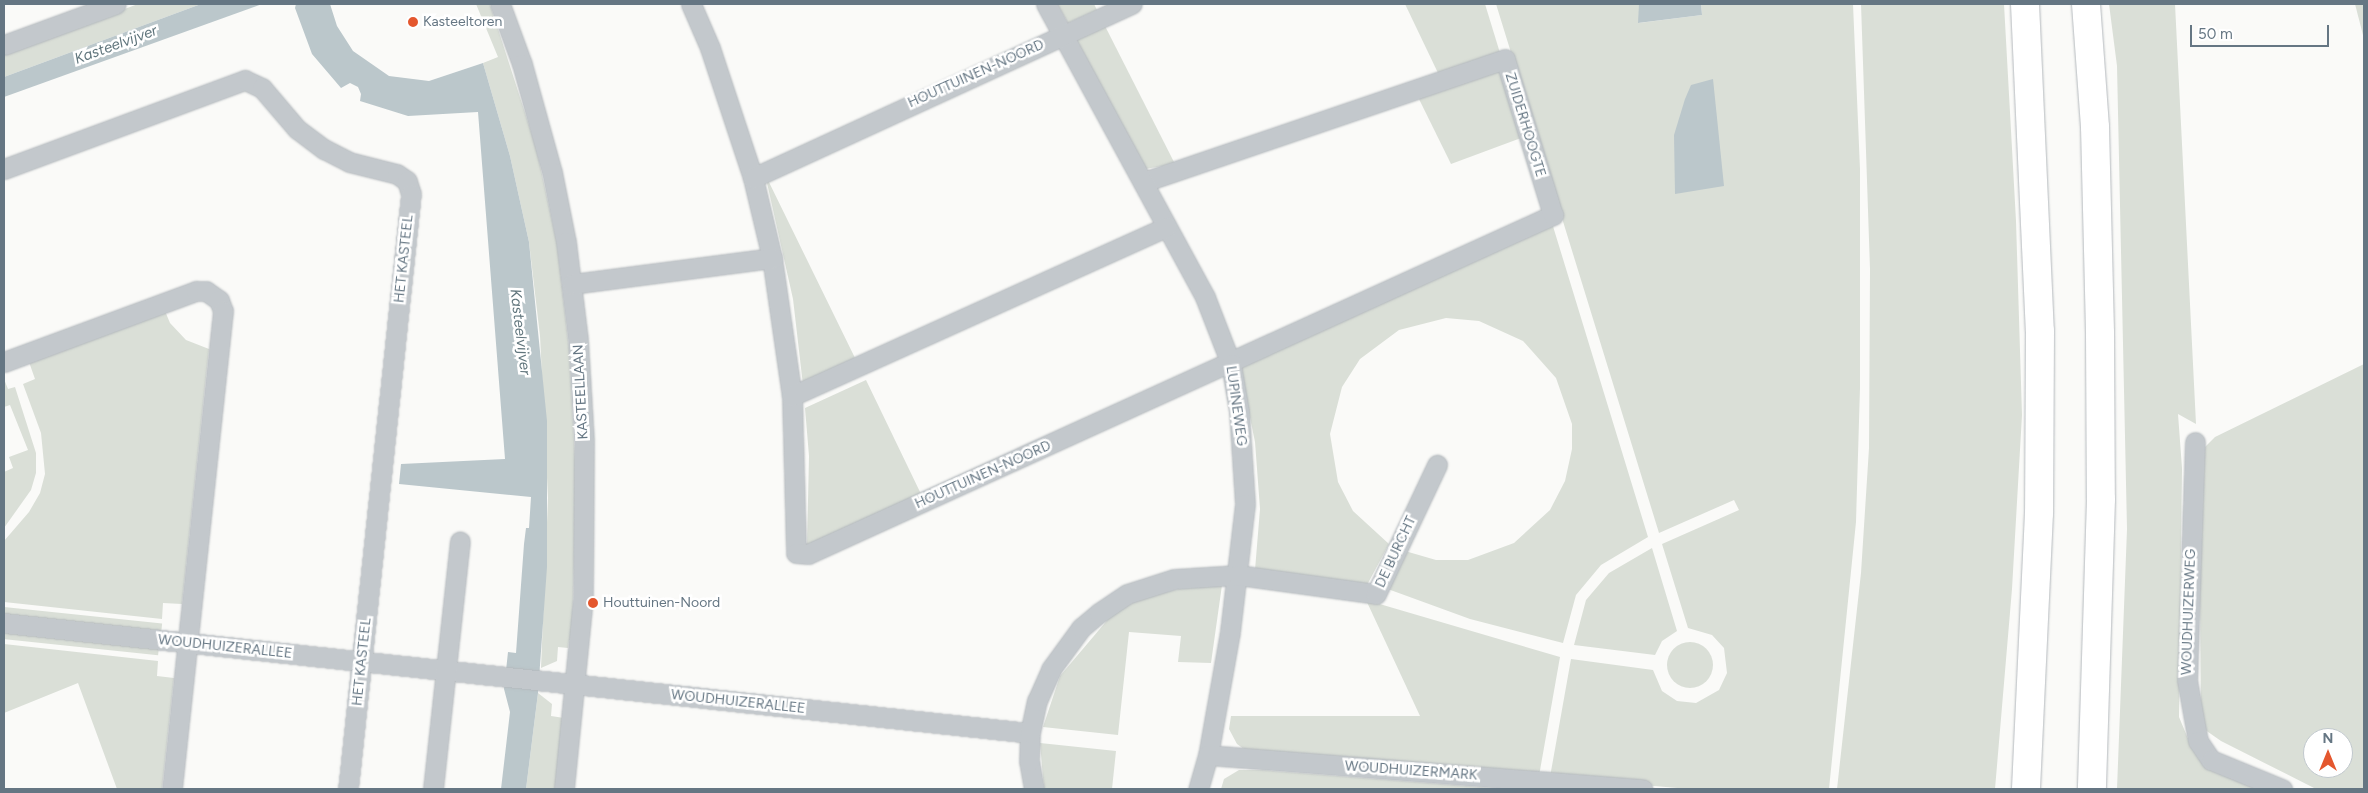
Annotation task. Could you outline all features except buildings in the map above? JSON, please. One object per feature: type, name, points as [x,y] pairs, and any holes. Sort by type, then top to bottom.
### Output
[{"type":"highway","points":[[2025,4],[2040,331],[2039,513],[2026,789]]},
{"type":"highway","points":[[2086,4],[2095,127],[2100,334],[2101,499],[2092,740],[2092,789]]},
{"type":"highway","points":[[2088,789],[2092,740]]},
{"type":"street","points":[[4,46],[116,4]]},
{"type":"street","name":"KASTEELLAAN","points":[[500,4],[541,128],[560,209],[572,284],[585,481],[583,598],[577,684],[564,789]]},
{"type":"street","name":"HOUTTUINEN-NOORD","points":[[691,4],[710,48],[753,178],[772,258],[792,396],[796,553],[808,554],[1230,364]]},
{"type":"street","name":"LUPINEWEG","points":[[1046,4],[1205,297],[1230,364],[1239,411],[1244,504],[1238,575],[1208,755],[1198,789]]},
{"type":"street","name":"HOUTTUINEN-NOORD","points":[[753,178],[1132,4]]},
{"type":"street","name":"ZUIDERHOOGTE","points":[[1144,182],[1505,59],[1553,215],[1230,364]]},
{"type":"street","name":"HET KASTEEL","points":[[4,169],[245,80],[258,84],[297,129],[324,149],[355,164],[396,174],[407,181],[411,194],[348,789]]},
{"type":"street","points":[[792,396],[1167,227]]},
{"type":"street","points":[[572,284],[772,258]]},
{"type":"street","points":[[4,362],[196,290],[206,290],[219,300],[223,312],[172,789]]},
{"type":"street","name":"WOUDHUIZERWEG","points":[[2195,442],[2187,680],[2198,742],[2211,760],[2282,789]]},
{"type":"street","name":"DE BURCHT","points":[[1238,575],[1376,594],[1437,465]]},
{"type":"street","points":[[433,789],[460,541]]},
{"type":"street","points":[[1034,789],[1029,761],[1030,734],[1037,701],[1051,669],[1081,628],[1127,594],[1174,579],[1238,575]]},
{"type":"street","name":"WOUDHUIZERALLEE","points":[[4,623],[1030,734]]},
{"type":"street","name":"WOUDHUIZERMARK","points":[[1208,755],[1644,789]]},
{"type":"shaded area","points":[[138,4],[201,4],[4,77],[4,54]]},
{"type":"shaded area","points":[[476,4],[490,4],[536,147],[557,243],[569,348],[576,479],[572,640],[569,640],[568,648],[558,647],[557,661],[541,668],[548,498],[540,336],[529,242],[510,156],[483,63],[498,57]]},
{"type":"shaded area","points":[[1057,4],[1094,4],[1097,10],[1068,23]]},
{"type":"shaded area","points":[[1405,4],[1485,4],[1500,53],[1438,73]]},
{"type":"shaded area","points":[[1496,4],[1639,4],[1639,23],[1702,15],[1701,4],[1853,4],[1860,169],[1860,388],[1856,522],[1829,789],[1689,789],[1550,777],[1571,659],[1653,670],[1662,691],[1677,701],[1696,703],[1719,690],[1727,673],[1724,648],[1712,635],[1688,628],[1662,544],[1739,510],[1734,500],[1659,533]]},
{"type":"shaded area","points":[[1861,4],[2004,4],[2016,221],[2022,415],[2012,589],[1995,789],[1837,789],[1861,573],[1869,448],[1870,269]]},
{"type":"shaded area","points":[[2109,4],[2175,4],[2196,424],[2178,414],[2182,468],[2179,717],[2189,741],[2280,789],[2117,789],[2127,529],[2117,66]]},
{"type":"shaded area","points":[[2355,4],[2364,4],[2364,39]]},
{"type":"shaded area","points":[[1105,26],[1175,164],[1145,169],[1076,39]]},
{"type":"shaded area","points":[[1501,68],[1521,138],[1451,164],[1417,95]]},
{"type":"shaded area","points":[[765,174],[856,360],[803,385],[793,299]]},
{"type":"shaded area","points":[[1552,223],[1648,537],[1601,565],[1576,595],[1563,643],[1470,619],[1385,588],[1405,551],[1436,560],[1468,560],[1514,543],[1550,510],[1565,481],[1572,449],[1572,424],[1556,378],[1523,341],[1479,321],[1446,318],[1399,330],[1360,359],[1342,387],[1330,434],[1338,482],[1353,511],[1389,544],[1367,585],[1255,570],[1260,509],[1255,442],[1240,368]]},
{"type":"shaded area","points":[[165,311],[170,323],[186,340],[209,349],[182,604],[163,603],[162,619],[4,602],[4,541],[29,512],[40,493],[45,474],[41,433],[23,384],[35,379],[29,362]]},
{"type":"shaded area","points":[[2364,364],[2364,789],[2316,789],[2221,741],[2201,727],[2199,465],[2202,450],[2215,437]]},
{"type":"shaded area","points":[[4,379],[8,389],[15,387],[36,453],[36,473],[31,490],[4,528],[4,472],[13,468],[9,457],[28,450],[10,405],[4,407]]},
{"type":"shaded area","points":[[866,380],[921,494],[807,545],[809,456],[805,408]]},
{"type":"shaded area","points":[[1652,548],[1677,631],[1662,641],[1655,655],[1574,645],[1586,600],[1609,573]]},
{"type":"shaded area","points":[[1222,585],[1211,663],[1178,662],[1181,636],[1129,632],[1118,735],[1043,727],[1060,676],[1115,611],[1145,597],[1178,589]]},
{"type":"shaded area","points":[[1366,600],[1560,657],[1539,776],[1248,752],[1237,744],[1229,729],[1231,716],[1420,716]]},
{"type":"shaded area","points":[[4,607],[162,624],[161,634],[4,617]]},
{"type":"shaded area","points":[[4,629],[159,645],[158,655],[4,639]]},
{"type":"shaded area","points":[[1690,642],[1703,646],[1709,652],[1713,665],[1709,678],[1703,684],[1690,688],[1677,684],[1671,678],[1667,665],[1671,652],[1677,646]]},
{"type":"shaded area","points":[[4,644],[158,661],[157,676],[174,678],[162,789],[117,789],[78,683],[4,713]]},
{"type":"shaded area","points":[[538,693],[552,704],[551,716],[564,718],[555,789],[526,789]]},
{"type":"shaded area","points":[[1040,743],[1116,751],[1112,789],[1044,789]]},
{"type":"shaded area","points":[[1239,770],[1262,770],[1505,789],[1221,789],[1224,779]]},
{"type":"water","name":"Kasteelvijver","points":[[201,4],[262,4],[4,97],[4,77]]},
{"type":"water","name":"Kasteelvijver","points":[[296,4],[330,4],[337,26],[353,51],[389,76],[429,81],[483,63],[510,156],[529,242],[547,421],[547,567],[538,693],[526,789],[501,789],[510,712],[504,689],[508,652],[516,653],[524,544],[526,528],[529,528],[531,497],[399,484],[401,464],[505,459],[478,112],[408,116],[360,101],[361,94],[358,87],[350,83],[341,88],[312,54],[295,8]]},
{"type":"water","points":[[1639,4],[1701,4],[1702,15],[1638,23]]},
{"type":"water","points":[[1713,79],[1724,186],[1675,194],[1674,135],[1685,99],[1691,85]]},
{"type":"place","name":"Kasteeltoren","points":[[413,22]]},
{"type":"place","name":"Houttuinen-Noord","points":[[593,603]]}]
